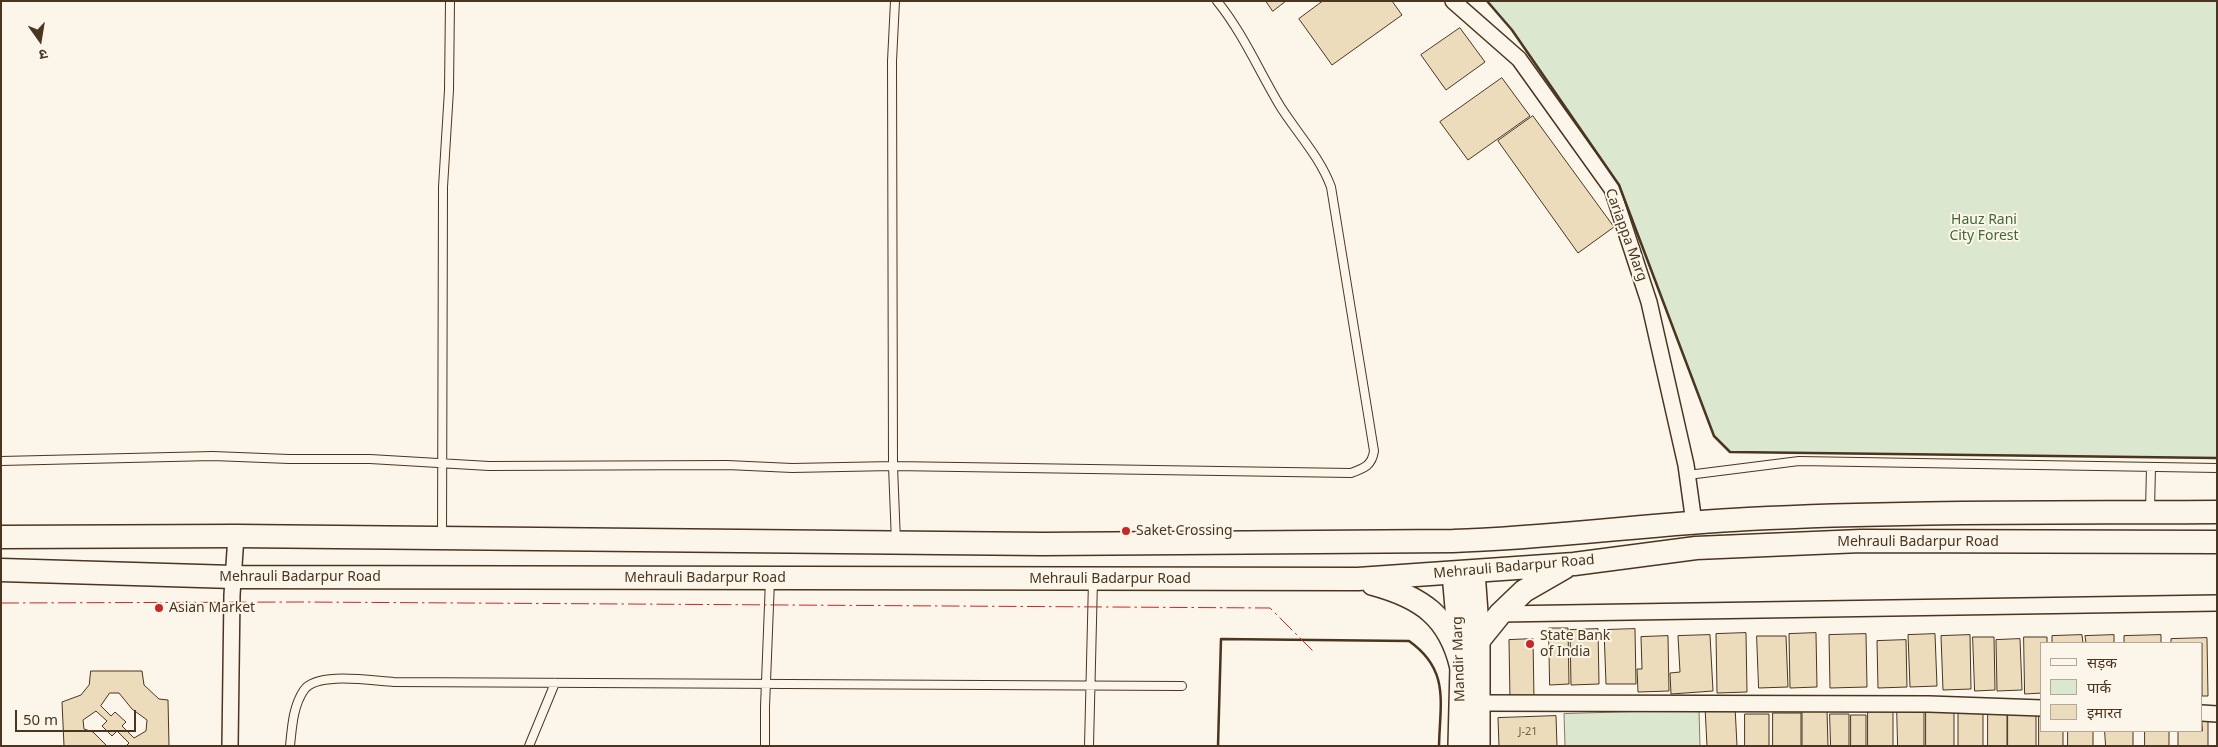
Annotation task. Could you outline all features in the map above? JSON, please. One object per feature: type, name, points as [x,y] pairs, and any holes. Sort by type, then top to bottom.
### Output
[{"type":"main road","name":"Mehrauli Badarpur Road","points":[[1042,544],[1453,541],[1518,539],[1694,523],[1834,516],[1970,512],[2217,512]]},
{"type":"main road","points":[[1,537],[236,536],[1042,544],[1043,579]]},
{"type":"main road","name":"Mehrauli Badarpur Road","points":[[1,570],[234,577],[1358,579],[1574,564],[1696,548],[1861,541],[2217,542]]},
{"type":"main road","points":[[1479,640],[1500,614],[1524,591],[1574,564]]},
{"type":"main road","name":"Mandir Marg","points":[[1464,572],[1479,640],[1479,746]]},
{"type":"main road","name":"Mandir Marg","points":[[1459,746],[1464,572]]},
{"type":"main road","points":[[1358,579],[1400,591],[1426,606],[1441,620],[1452,637],[1461,666]]},
{"type":"street","name":"Cariappa Marg","points":[[1453,1],[1519,59],[1612,189],[1649,302],[1688,475],[1694,523]]},
{"type":"street","points":[[230,746],[236,536]]},
{"type":"street","points":[[1500,614],[2217,603]]},
{"type":"street","points":[[1479,703],[1929,704],[2040,708]]},
{"type":"street","points":[[2203,713],[2217,714]]},
{"type":"lane","points":[[442,538],[443,186],[449,90],[450,1]]},
{"type":"lane","points":[[895,1],[892,61],[892,466],[896,543]]},
{"type":"lane","points":[[1,460],[213,456],[289,459],[370,459],[573,467],[892,466],[1351,473],[1365,468],[1373,461],[1374,451],[1331,187],[1325,171],[1280,106],[1256,62],[1217,1]]},
{"type":"lane","points":[[1688,475],[1799,461],[2217,468]]},
{"type":"lane","points":[[2150,467],[2150,512]]},
{"type":"lane","points":[[765,746],[770,578]]},
{"type":"lane","points":[[1089,746],[1093,579]]},
{"type":"lane","points":[[290,746],[293,718],[304,689],[318,680],[1182,686]]},
{"type":"lane","points":[[529,746],[555,683]]},
{"type":"green space","name":"Hauz Rani City Forest","points":[[1487,1],[2217,1],[2217,458],[1730,452],[1714,436],[1619,185],[1512,30]]},
{"type":"green space","points":[[1699,710],[1700,746],[1565,746],[1564,714]]},
{"type":"building","points":[[1266,1],[1286,1],[1273,11]]},
{"type":"building","points":[[1323,1],[1392,1],[1402,15],[1332,65],[1299,19]]},
{"type":"building","points":[[1460,28],[1485,62],[1446,90],[1421,55]]},
{"type":"building","points":[[1502,78],[1530,116],[1468,160],[1440,122]]},
{"type":"building","points":[[1533,116],[1614,227],[1578,253],[1498,141]]},
{"type":"building","points":[[1549,628],[1568,628],[1569,684],[1550,685]]},
{"type":"building","points":[[1598,629],[1599,684],[1571,685],[1570,630]]},
{"type":"building","points":[[1635,629],[1636,684],[1606,684],[1604,630]]},
{"type":"building","points":[[1746,633],[1747,692],[1717,693],[1716,634]]},
{"type":"building","points":[[1816,633],[1817,687],[1790,688],[1789,634]]},
{"type":"building","points":[[1866,634],[1867,687],[1830,688],[1829,635]]},
{"type":"building","points":[[1935,634],[1937,686],[1910,687],[1908,635]]},
{"type":"building","points":[[1710,635],[1713,691],[1671,694],[1670,673],[1680,672],[1678,636]]},
{"type":"building","points":[[1970,635],[1971,689],[1943,690],[1941,636]]},
{"type":"building","points":[[2082,635],[2083,642],[2052,642],[2052,636]]},
{"type":"building","points":[[2114,635],[2114,642],[2086,642],[2085,636]]},
{"type":"building","points":[[2161,635],[2161,642],[2124,642],[2124,636]]},
{"type":"building","points":[[1668,636],[1669,691],[1638,692],[1637,669],[1642,669],[1641,637]]},
{"type":"building","points":[[1757,636],[1786,636],[1788,687],[1759,688]]},
{"type":"building","points":[[1973,637],[1994,637],[1995,690],[1975,691]]},
{"type":"building","points":[[2024,637],[2047,637],[2047,642],[2040,642],[2040,693],[2025,694]]},
{"type":"building","points":[[2207,638],[2208,696],[2203,696],[2203,642],[2171,642],[2171,639]]},
{"type":"building","points":[[1533,639],[1534,699],[1510,700],[1509,640]]},
{"type":"building","points":[[2020,639],[2022,690],[1997,691],[1996,640]]},
{"type":"building","points":[[1906,640],[1907,687],[1878,688],[1877,641]]},
{"type":"building","points":[[91,671],[142,671],[144,685],[159,699],[168,700],[169,746],[126,746],[129,743],[117,731],[112,736],[102,726],[107,721],[96,711],[83,720],[84,729],[93,732],[107,746],[64,746],[62,702],[81,695],[89,685]],"holes":[[[110,693],[119,693],[132,709],[147,720],[146,731],[134,738],[122,726],[126,722],[115,712],[111,716],[101,706]]]},
{"type":"building","points":[[1735,706],[1737,746],[1707,746],[1705,707]]},
{"type":"building","points":[[1897,707],[1924,707],[1924,746],[1898,746]]},
{"type":"building","points":[[1868,708],[1893,708],[1893,746],[1868,746]]},
{"type":"building","points":[[1983,708],[1983,746],[1958,746],[1958,709]]},
{"type":"building","points":[[1926,709],[1954,709],[1954,746],[1926,746]]},
{"type":"building","points":[[1827,710],[1828,746],[1802,746],[1802,711]]},
{"type":"building","points":[[2040,710],[2040,732],[2063,732],[2063,746],[2039,746]]},
{"type":"building","points":[[1988,712],[2007,712],[2007,746],[1988,746]]},
{"type":"building","points":[[2008,712],[2036,712],[2036,746],[2008,746]]},
{"type":"building","points":[[1773,713],[1801,713],[1801,746],[1773,746]]},
{"type":"building","points":[[1745,714],[1769,714],[1769,746],[1745,746]]},
{"type":"building","points":[[1830,714],[1849,714],[1849,746],[1831,746]]},
{"type":"building","points":[[1851,715],[1866,715],[1866,746],[1851,746]]},
{"type":"building","points":[[1556,716],[1557,746],[1499,746],[1498,718]]},
{"type":"building","points":[[2203,717],[2208,717],[2208,746],[2178,746],[2178,732],[2203,732]]},
{"type":"building","points":[[2068,732],[2093,732],[2093,746],[2068,746]]},
{"type":"building","points":[[2105,732],[2133,732],[2133,746],[2106,746]]},
{"type":"building","points":[[2145,732],[2169,732],[2169,746],[2145,746]]},
{"type":"wall","points":[[1487,1],[1512,30],[1619,185],[1714,436],[1730,452],[2217,458]]},
{"type":"wall","points":[[1218,746],[1221,639],[1409,641],[1422,652],[1431,663],[1437,675],[1441,701],[1439,746]]},
{"type":"power","points":[[1,603],[302,602],[1270,608],[1315,653]]},
{"type":"place","name":"Saket Crossing","points":[[1126,531]]},
{"type":"place","name":"Asian Market","points":[[159,608]]},
{"type":"place","name":"State Bank of India","points":[[1530,644]]}]
